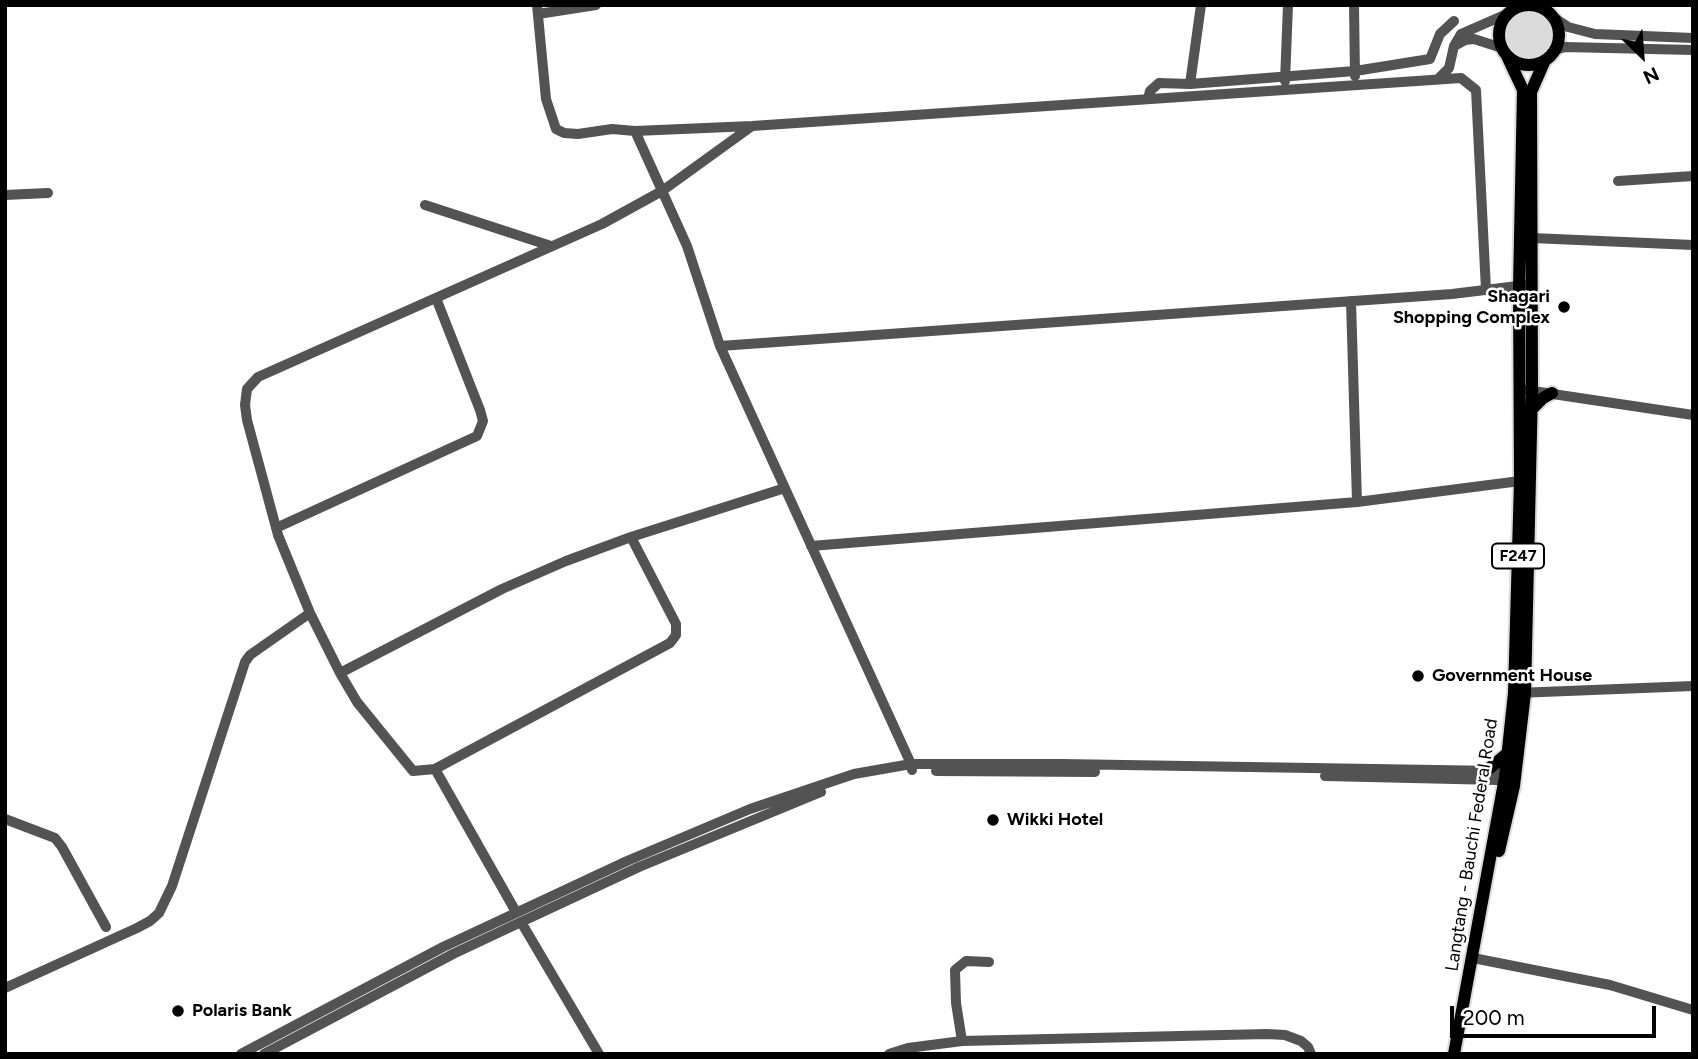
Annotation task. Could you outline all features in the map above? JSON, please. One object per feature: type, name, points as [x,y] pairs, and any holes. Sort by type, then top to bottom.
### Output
[{"type":"main road","points":[[1545,60],[1538,64],[1521,64],[1504,52],[1500,29],[1513,9],[1522,6],[1543,9],[1558,32],[1555,50]]},
{"type":"main road","name":"F247","points":[[1545,60],[1555,50]]},
{"type":"main road","name":"Langtang - Bauchi Federal Road","points":[[1454,1054],[1507,792],[1505,776],[1508,753],[1520,693],[1520,481],[1526,390],[1523,90],[1504,52]]},
{"type":"main road","name":"Langtang - Bauchi Federal Road","points":[[1526,285],[1532,238],[1531,92],[1545,60]]},
{"type":"main road","name":"Langtang - Bauchi Federal Road","points":[[1460,1054],[1472,958],[1507,792],[1517,766],[1532,409],[1526,390]]},
{"type":"main road","points":[[1532,409],[1552,393]]},
{"type":"main road","points":[[1507,792],[1495,786],[1486,775],[1508,753]]},
{"type":"street","points":[[596,5],[537,10],[546,99],[556,129],[564,133],[578,134],[611,129],[635,131],[751,126],[1461,78],[1476,90],[1486,290]]},
{"type":"street","points":[[1190,84],[1201,5]]},
{"type":"street","points":[[1286,90],[1284,75],[1288,5]]},
{"type":"street","points":[[1354,5],[1357,85]]},
{"type":"street","points":[[1437,80],[1449,68],[1454,46],[1461,34],[1513,9]]},
{"type":"street","points":[[1543,9],[1568,27],[1595,34],[1693,38]]},
{"type":"street","points":[[1149,99],[1150,90],[1159,83],[1190,84],[1355,71],[1430,59],[1440,34],[1454,21]]},
{"type":"street","points":[[1454,46],[1474,39],[1504,52]]},
{"type":"street","points":[[1555,50],[1564,47],[1693,50]]},
{"type":"street","points":[[631,537],[676,624],[676,635],[670,643],[435,769],[414,771],[357,702],[310,613],[276,528],[247,420],[247,389],[258,376],[602,224],[663,191],[751,126]]},
{"type":"street","points":[[635,131],[687,246],[720,346],[911,767]]},
{"type":"street","points":[[1618,181],[1693,176]]},
{"type":"street","points":[[5,195],[48,193]]},
{"type":"street","points":[[425,205],[551,246]]},
{"type":"street","points":[[1532,238],[1693,245]]},
{"type":"street","points":[[720,346],[1452,295],[1526,285]]},
{"type":"street","points":[[276,528],[477,436],[483,421],[480,410],[436,298]]},
{"type":"street","points":[[1351,300],[1357,502]]},
{"type":"street","points":[[1526,390],[1693,415]]},
{"type":"street","points":[[811,546],[1357,502],[1520,481]]},
{"type":"street","points":[[340,673],[502,589],[566,561],[631,537],[785,488]]},
{"type":"street","points":[[5,988],[136,928],[159,913],[172,886],[245,662],[250,655],[310,613]]},
{"type":"street","points":[[1520,693],[1693,686]]},
{"type":"street","points":[[241,1054],[267,1050],[443,947],[518,917],[627,861],[750,809],[854,774],[911,767],[1486,775],[1498,771],[1505,776],[1517,766]]},
{"type":"street","points":[[435,769],[599,1054]]},
{"type":"street","points":[[5,819],[55,838],[106,927]]},
{"type":"street","points":[[1472,958],[1610,985],[1693,1010]]},
{"type":"street","points":[[962,1041],[956,1003],[955,970],[966,961],[989,962]]},
{"type":"street","points":[[889,1054],[908,1048],[962,1041],[1267,1034],[1285,1035],[1301,1041],[1311,1054]]},
{"type":"shaded area","points":[[1529,9],[1548,16],[1555,35],[1548,54],[1529,61],[1510,54],[1503,35],[1510,16]]},
{"type":"place","name":"Shagari Shopping Complex","points":[[1564,307]]},
{"type":"place","name":"Government House","points":[[1418,676]]},
{"type":"place","name":"Wikki Hotel","points":[[993,820]]},
{"type":"place","name":"Polaris Bank","points":[[178,1011]]}]
